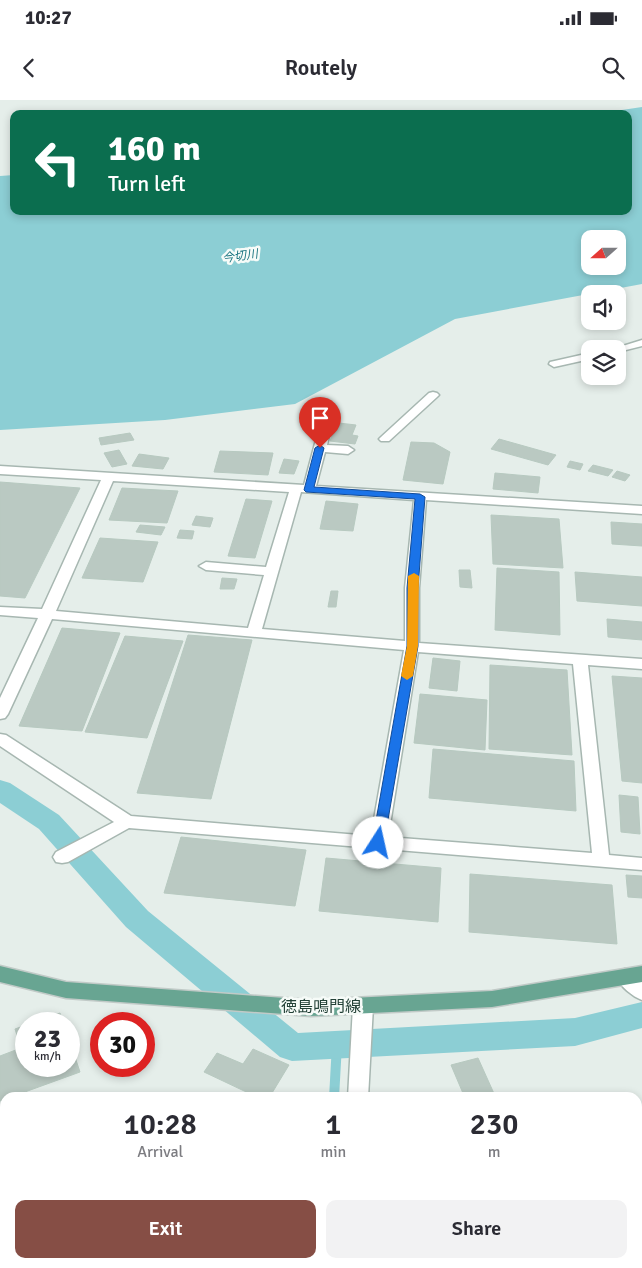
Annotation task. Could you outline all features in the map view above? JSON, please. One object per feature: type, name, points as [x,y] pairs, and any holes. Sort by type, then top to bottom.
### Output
[{"type":"main road","name":"徳島鳴門線","points":[[0,974],[66,990],[311,1008],[492,999],[634,975]]},
{"type":"street","points":[[626,347],[642,343]]},
{"type":"street","points":[[554,364],[581,358]]},
{"type":"street","points":[[385,439],[433,395]]},
{"type":"street","points":[[254,633],[272,572],[320,448],[324,432]]},
{"type":"street","points":[[320,448],[348,450]]},
{"type":"street","points":[[0,470],[642,510]]},
{"type":"street","points":[[0,714],[108,478]]},
{"type":"street","points":[[378,843],[412,646],[412,588],[420,497]]},
{"type":"street","points":[[206,566],[272,572]]},
{"type":"street","points":[[0,611],[642,664]]},
{"type":"street","points":[[580,660],[601,861]]},
{"type":"street","points":[[0,739],[127,822],[642,864]]},
{"type":"street","points":[[62,857],[127,822]]},
{"type":"street","points":[[634,975],[642,992]]},
{"type":"street","points":[[358,1092],[362,1006]]},
{"type":"water","name":"今切川","points":[[642,107],[642,284],[626,287],[626,285],[581,285],[581,295],[455,319],[295,404],[165,420],[0,430],[0,176],[10,175],[10,215],[632,215],[632,110],[622,110]]},
{"type":"building","points":[[322,421],[356,425],[352,435],[358,436],[355,444],[330,441],[334,430],[319,429]]},
{"type":"building","points":[[130,433],[134,440],[101,445],[99,438]]},
{"type":"building","points":[[499,439],[556,455],[548,465],[491,449]]},
{"type":"building","points":[[411,442],[434,443],[450,452],[443,484],[403,480]]},
{"type":"building","points":[[119,450],[127,464],[112,467],[104,453]]},
{"type":"building","points":[[220,451],[273,453],[268,475],[214,472]]},
{"type":"building","points":[[139,454],[169,458],[163,469],[132,466]]},
{"type":"building","points":[[284,459],[299,461],[294,474],[279,473]]},
{"type":"building","points":[[570,461],[583,464],[580,470],[567,467]]},
{"type":"building","points":[[593,465],[613,470],[608,476],[588,471]]},
{"type":"building","points":[[617,471],[630,475],[625,481],[612,477]]},
{"type":"building","points":[[495,473],[540,477],[538,493],[493,489]]},
{"type":"building","points":[[0,482],[80,488],[25,598],[0,596]]},
{"type":"building","points":[[122,488],[178,491],[167,523],[109,520]]},
{"type":"building","points":[[246,499],[272,501],[255,558],[228,556]]},
{"type":"building","points":[[326,501],[358,504],[353,531],[320,529]]},
{"type":"building","points":[[491,515],[559,519],[563,568],[493,564]]},
{"type":"building","points":[[196,516],[213,518],[210,527],[192,525]]},
{"type":"building","points":[[611,522],[642,524],[642,546],[612,544]]},
{"type":"building","points":[[140,525],[165,527],[161,535],[136,532]]},
{"type":"building","points":[[180,530],[194,531],[192,539],[177,538]]},
{"type":"building","points":[[100,538],[158,542],[143,582],[82,578]]},
{"type":"building","points":[[497,568],[559,572],[560,635],[495,630]]},
{"type":"building","points":[[459,570],[470,570],[472,588],[460,587]]},
{"type":"building","points":[[575,572],[642,577],[642,606],[577,601]]},
{"type":"building","points":[[222,578],[237,579],[234,589],[220,589]]},
{"type":"building","points":[[331,591],[338,591],[336,607],[328,607]]},
{"type":"building","points":[[607,619],[642,622],[642,640],[608,637]]},
{"type":"building","points":[[62,628],[120,633],[82,731],[19,726]]},
{"type":"building","points":[[188,635],[252,640],[211,799],[137,793]]},
{"type":"building","points":[[125,636],[183,641],[147,738],[85,732]]},
{"type":"building","points":[[433,658],[460,661],[457,691],[429,688]]},
{"type":"building","points":[[490,665],[567,670],[572,755],[489,749]]},
{"type":"building","points":[[612,676],[642,678],[642,783],[622,781]]},
{"type":"building","points":[[420,694],[487,700],[485,750],[414,743]]},
{"type":"building","points":[[433,749],[574,761],[576,811],[429,798]]},
{"type":"building","points":[[619,795],[638,797],[640,834],[621,832]]},
{"type":"building","points":[[181,837],[306,850],[295,906],[164,893]]},
{"type":"building","points":[[326,858],[441,868],[438,922],[319,911]]},
{"type":"building","points":[[470,874],[612,885],[617,944],[469,932]]},
{"type":"building","points":[[626,875],[642,876],[642,898],[628,897]]},
{"type":"building","points":[[253,1049],[289,1065],[273,1092],[246,1092],[204,1072],[217,1053],[243,1064]]},
{"type":"building","points":[[15,1050],[15,1077],[66,1077],[25,1092],[0,1092],[0,1056]]},
{"type":"building","points":[[478,1058],[493,1092],[462,1092],[451,1065]]},
{"type":"waterway","points":[[0,790],[49,822],[137,919],[292,1047],[575,1032],[642,1015]]},
{"type":"waterway","points":[[334,1092],[337,1044]]},
{"type":"slow traffic","points":[[407,676],[412,646],[412,588],[414,576]]},
{"type":"route","points":[[320,448],[309,490],[420,497],[412,588],[412,646],[378,843]]}]
